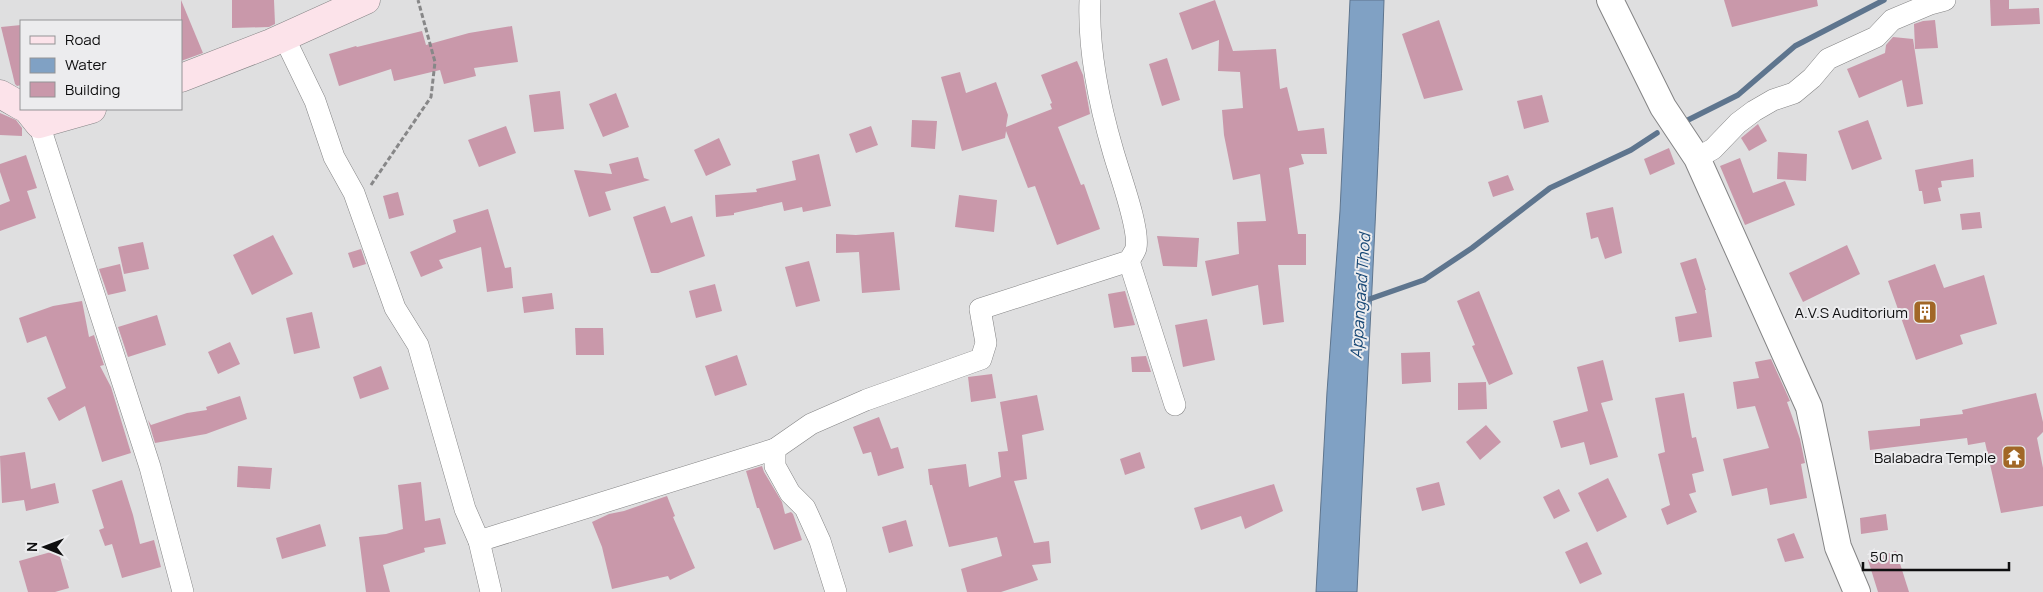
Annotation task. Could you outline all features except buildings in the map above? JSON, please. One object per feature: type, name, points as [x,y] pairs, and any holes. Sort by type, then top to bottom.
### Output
[{"type":"main road","points":[[182,78],[284,37],[366,0]]},
{"type":"main road","points":[[0,94],[20,107]]},
{"type":"main road","points":[[29,113],[76,110]]},
{"type":"street","points":[[479,542],[775,449],[811,424],[866,400],[981,359],[986,343],[980,309],[1129,261],[1136,248],[1134,221],[1112,148],[1098,90],[1089,35],[1090,0]]},
{"type":"street","points":[[1610,0],[1663,106],[1697,158],[1810,407],[1838,547],[1857,592]]},
{"type":"street","points":[[1697,158],[1713,149],[1738,123],[1754,111],[1773,100],[1794,93],[1812,78],[1828,59],[1876,36],[1892,20],[1930,4],[1945,0]]},
{"type":"street","points":[[284,37],[315,101],[334,157],[358,204],[395,308],[418,345],[465,509],[479,542],[491,592]]},
{"type":"street","points":[[29,113],[150,468],[183,592]]},
{"type":"street","points":[[1129,261],[1175,404]]},
{"type":"street","points":[[775,449],[775,466],[790,493],[804,508],[820,541],[836,592]]},
{"type":"path","points":[[358,204],[431,97],[434,62],[418,0]]},
{"type":"water","name":"Appangaad Thod","points":[[1350,0],[1384,0],[1357,592],[1316,592],[1327,392],[1340,211]]},
{"type":"waterway","points":[[1682,123],[1738,95],[1795,46],[1884,0]]},
{"type":"waterway","name":"Appangaad Thod","points":[[1364,301],[1424,280],[1472,248],[1550,188],[1631,150],[1657,133]]},
{"type":"place","name":"A.V.S Auditorium","points":[[1925,312]]},
{"type":"place","name":"Balabadra Temple","points":[[2014,457]]}]
